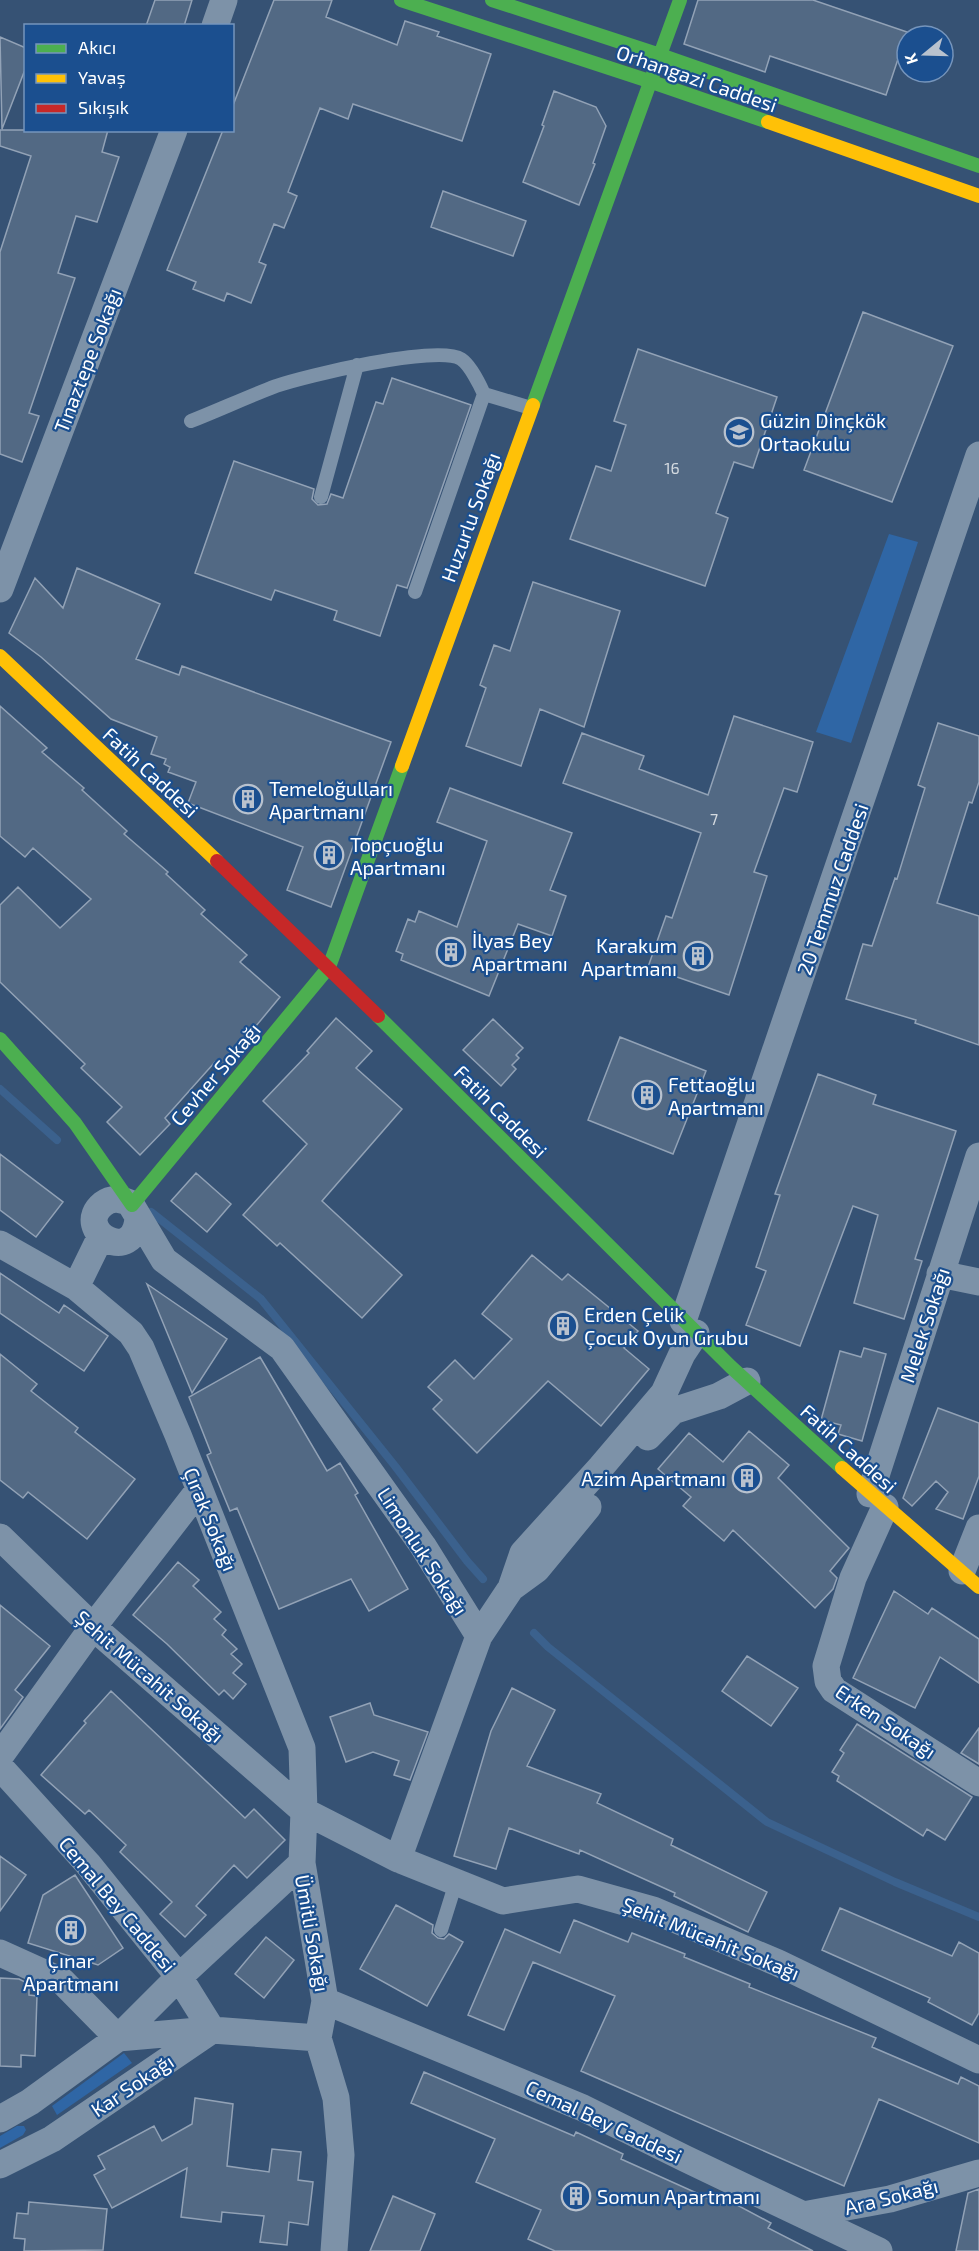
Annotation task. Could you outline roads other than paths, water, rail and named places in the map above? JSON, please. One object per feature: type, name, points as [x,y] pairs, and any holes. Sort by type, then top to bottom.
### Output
[{"type":"main road","name":"Orhangazi Caddesi","points":[[401,0],[649,81],[979,196]]},
{"type":"main road","name":"Orhangazi Caddesi","points":[[492,0],[660,55],[979,166]]},
{"type":"main road","name":"Huzurlu Sokağı","points":[[329,967],[680,0]]},
{"type":"main road","name":"Fatih Caddesi","points":[[0,656],[329,967],[690,1327],[878,1501],[971,1579]]},
{"type":"main road","name":"Cevher Sokağı","points":[[135,1211],[329,967]]},
{"type":"main road","name":"Limonluk Sokağı","points":[[0,1039],[75,1123],[135,1211]]},
{"type":"street","points":[[215,24],[224,0]]},
{"type":"street","name":"Tınaztepe Sokağı","points":[[0,589],[173,132]]},
{"type":"street","name":"20 Temmuz Caddesi","points":[[511,1588],[523,1553],[664,1393],[682,1354],[979,455]]},
{"type":"street","name":"Melek Sokağı","points":[[878,1501],[940,1274],[979,1156]]},
{"type":"street","points":[[76,1287],[101,1236],[94,1222],[96,1212],[101,1205],[114,1199],[123,1200],[135,1211]]},
{"type":"street","name":"Limonluk Sokağı","points":[[135,1211],[164,1260],[282,1348],[423,1546],[479,1636],[398,1859]]},
{"type":"street","name":"Çırak Sokağı","points":[[0,1244],[76,1287],[130,1334],[141,1348],[284,1698],[302,1748],[304,1811],[302,1863]]},
{"type":"street","points":[[940,1274],[979,1282]]},
{"type":"street","points":[[479,1636],[511,1588],[537,1569],[652,1432],[673,1411],[719,1396],[747,1381]]},
{"type":"street","points":[[0,1756],[93,1628],[199,1490]]},
{"type":"street","name":"Erken Sokağı","points":[[878,1501],[826,1666],[828,1680],[834,1690],[979,1783]]},
{"type":"street","points":[[971,1579],[979,1528]]},
{"type":"street","name":"Şehit Mücahit Sokağı","points":[[0,1537],[93,1628],[304,1811]]},
{"type":"street","name":"Cemal Bey Caddesi","points":[[0,1767],[88,1864],[179,1977],[118,2038]]},
{"type":"street","points":[[304,1811],[398,1859]]},
{"type":"street","name":"Şehit Mücahit Sokağı","points":[[398,1859],[503,1901],[578,1889],[653,1911],[778,1963],[979,2060]]},
{"type":"street","points":[[212,2030],[179,1977],[302,1863]]},
{"type":"street","name":"Ümitli Sokağı","points":[[302,1863],[325,2001],[318,2038],[336,2098],[341,2155],[334,2251]]},
{"type":"street","points":[[0,1953],[62,1981],[118,2038]]},
{"type":"street","name":"Cemal Bey Caddesi","points":[[325,2001],[583,2108],[879,2251]]},
{"type":"street","points":[[0,2119],[30,2102],[118,2038],[212,2030],[318,2038]]},
{"type":"street","name":"Kar Sokağı","points":[[0,2165],[52,2139],[212,2030]]},
{"type":"street","points":[[30,2102],[52,2139]]},
{"type":"street","name":"Ara Sokağı","points":[[803,2216],[890,2199],[979,2173]]},
{"type":"lane","points":[[191,422],[278,386],[357,365],[440,354],[461,359],[478,380],[484,394],[415,592]]},
{"type":"lane","points":[[321,497],[357,365]]},
{"type":"lane","points":[[484,394],[531,408]]},
{"type":"lane","points":[[441,1930],[456,1882]]},
{"type":"waterway","points":[[0,1089],[57,1140]]},
{"type":"waterway","points":[[151,1212],[261,1299],[483,1579]]},
{"type":"waterway","points":[[534,1633],[548,1647],[767,1822],[895,1882],[979,1917]]},
{"type":"place","name":"Güzin Dinçkök Ortaokulu","points":[[739,432]]},
{"type":"place","name":"Temeloğulları Apartmanı","points":[[248,799]]},
{"type":"place","name":"Topçuoğlu Apartmanı","points":[[329,855]]},
{"type":"place","name":"İlyas Bey Apartmanı","points":[[451,952]]},
{"type":"place","name":"Karakum Apartmanı","points":[[698,956]]},
{"type":"place","name":"Fettaoğlu Apartmanı","points":[[647,1095]]},
{"type":"place","name":"Erden Çelik Çocuk Oyun Grubu","points":[[563,1326]]},
{"type":"place","name":"Azim Apartmanı","points":[[747,1478]]},
{"type":"place","name":"Çınar Apartmanı","points":[[71,1930]]},
{"type":"place","name":"Somun Apartmanı","points":[[576,2196]]}]
